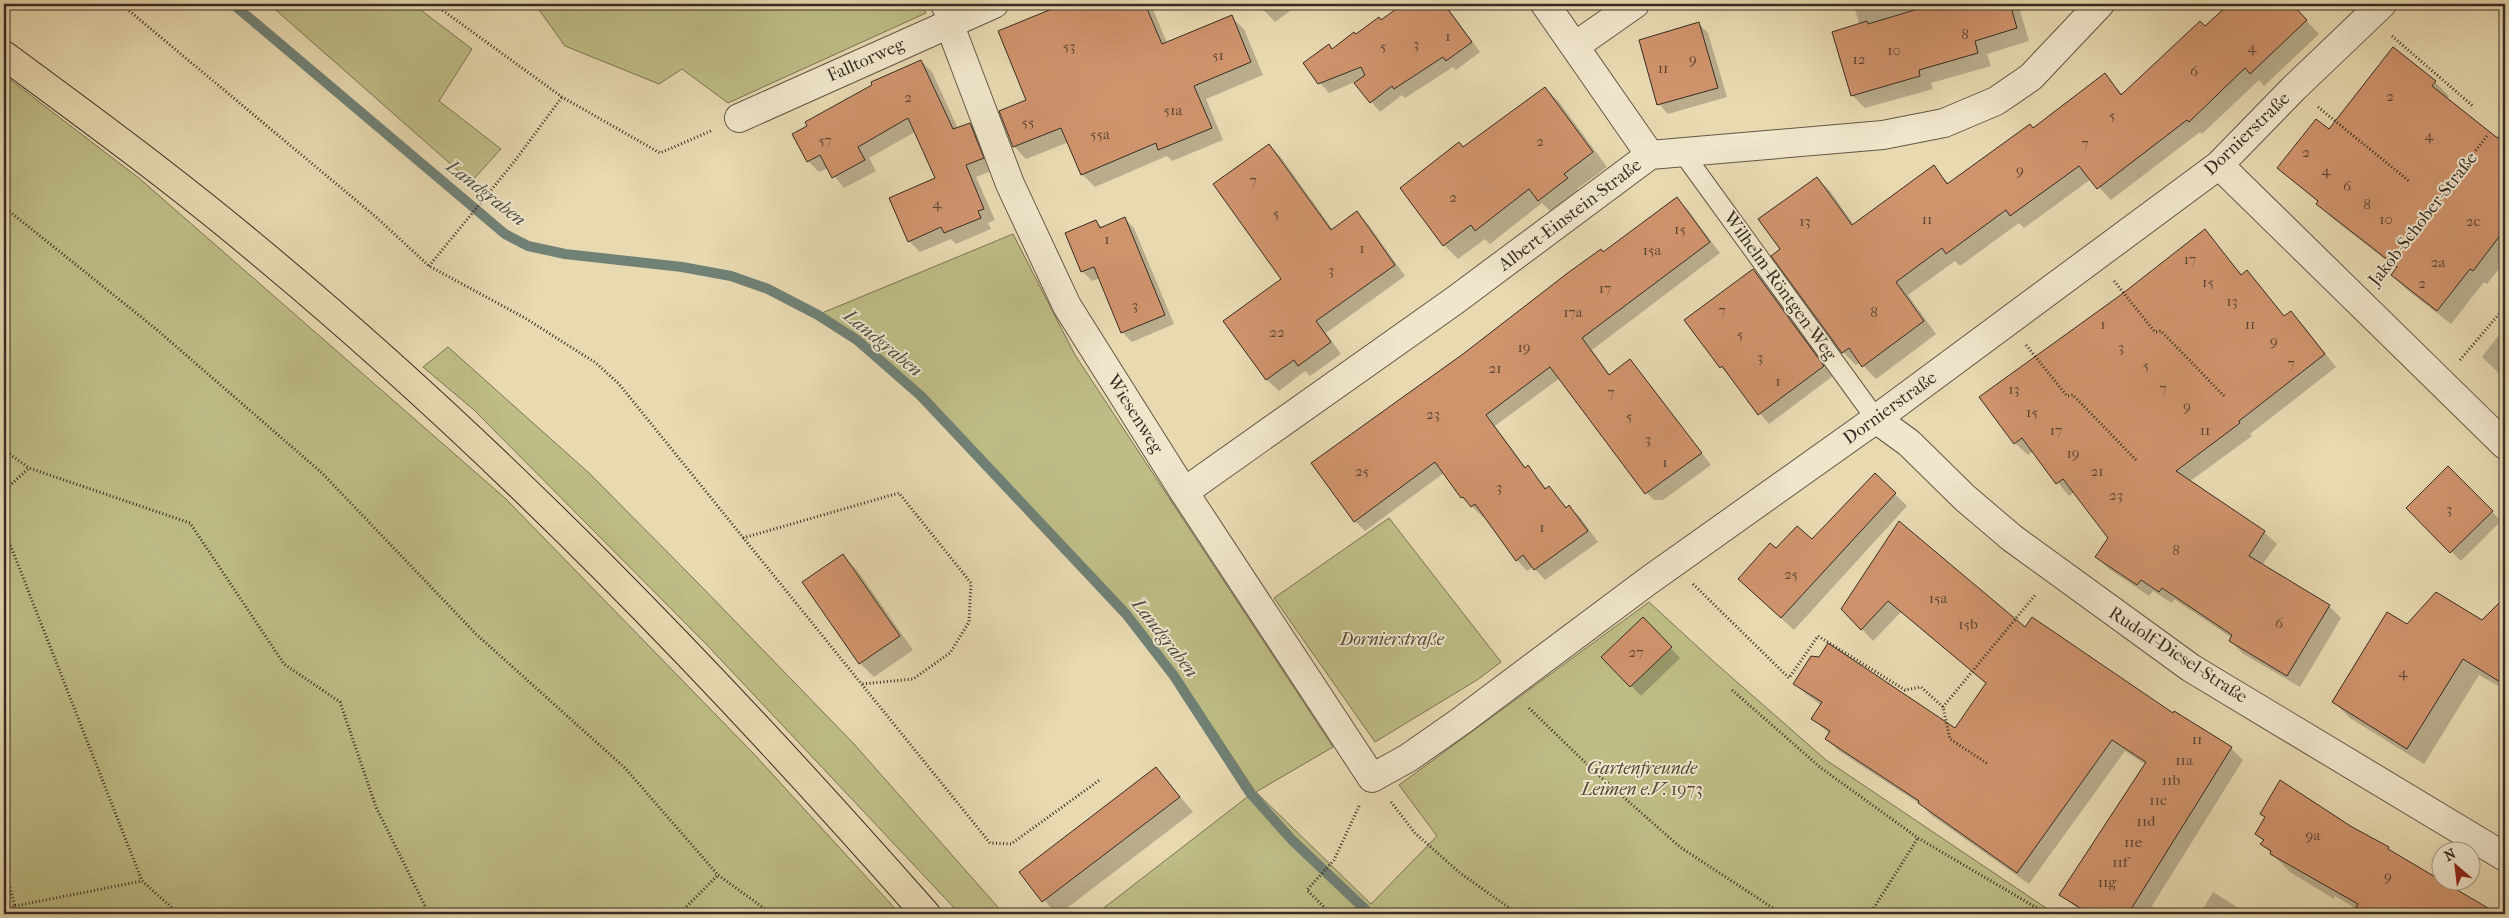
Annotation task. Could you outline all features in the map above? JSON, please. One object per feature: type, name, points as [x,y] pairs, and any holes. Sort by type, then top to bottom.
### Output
[{"type":"main road","points":[[4,55],[97,123],[260,252],[431,402],[571,537],[717,685],[807,779],[926,914]]},
{"type":"street","name":"Falltorweg","points":[[739,118],[945,13],[994,4]]},
{"type":"street","points":[[1545,4],[1650,155]]},
{"type":"street","points":[[1575,46],[1635,4]]},
{"type":"street","name":"Albert-Einstein-Straße","points":[[1184,492],[1454,302],[1650,155],[1883,135],[1944,122],[1996,101],[2031,77],[2100,4]]},
{"type":"street","name":"Dornierstraße","points":[[1372,778],[1408,758],[1673,564],[1876,419],[2219,165],[2294,88],[2376,10]]},
{"type":"street","name":"Wiesenweg","points":[[945,13],[1010,184],[1067,306],[1184,492],[1372,778]]},
{"type":"street","name":"Jakob-Schober-Straße","points":[[2219,165],[2505,445]]},
{"type":"street","name":"Rudolf-Diesel-Straße","points":[[1876,419],[1909,442],[1965,498],[2012,538],[2191,668],[2505,857]]},
{"type":"lane","name":"Wilhelm-Röntgen-Weg","points":[[1683,153],[1876,419]]},
{"type":"path","points":[[121,4],[376,217],[429,266],[524,318],[596,363],[619,384],[990,843],[1011,844],[1101,779]]},
{"type":"path","points":[[434,4],[562,97],[660,153],[739,118]]},
{"type":"path","points":[[2376,10],[2474,107]]},
{"type":"path","points":[[2294,88],[2409,180]]},
{"type":"path","points":[[429,266],[514,162],[562,97]]},
{"type":"path","name":"Jakob-Schober-Straße","points":[[2359,302],[2487,136]]},
{"type":"path","points":[[4,207],[156,329],[322,473],[476,634],[625,768],[718,875],[772,914]]},
{"type":"path","points":[[2095,257],[2155,332],[2161,331],[2225,397]]},
{"type":"path","points":[[2440,383],[2505,307]]},
{"type":"path","points":[[2007,322],[2067,396],[2073,395],[2137,461]]},
{"type":"path","points":[[4,450],[29,468],[190,522],[284,664],[340,702],[376,807],[429,914]]},
{"type":"path","points":[[4,491],[29,468]]},
{"type":"path","points":[[743,538],[899,493],[971,583],[969,622],[950,652],[913,679],[862,684]]},
{"type":"path","points":[[4,529],[142,881],[178,914]]},
{"type":"path","points":[[1673,564],[1789,678],[1818,636],[1905,690],[1921,687],[1943,707],[1950,739],[1988,764]]},
{"type":"path","points":[[1943,707],[2055,570]]},
{"type":"path","points":[[1507,686],[1594,771],[1680,847],[1782,914]]},
{"type":"path","points":[[1732,690],[1821,768],[1918,838],[2047,914]]},
{"type":"path","points":[[1331,914],[1307,890],[1334,860],[1372,778],[1415,834],[1460,873],[1518,914]]},
{"type":"path","points":[[1870,914],[1918,838]]},
{"type":"path","points":[[4,867],[15,906]]},
{"type":"path","points":[[679,914],[718,875]]},
{"type":"path","points":[[4,911],[15,906],[142,881]]},
{"type":"green space","points":[[269,4],[413,4],[472,49],[439,101],[501,149],[471,182]]},
{"type":"green space","points":[[535,4],[922,4],[926,13],[728,103],[682,69],[659,84],[565,46]]},
{"type":"green space","points":[[4,75],[140,179],[506,499],[753,753],[900,914],[4,914]]},
{"type":"green space","name":"Gartenfreunde Leimen e.V. 1973","points":[[1013,234],[1075,355],[1333,747],[1256,792],[1371,904],[1437,836],[1399,785],[1649,602],[1826,760],[2055,914],[1096,914],[1255,791],[1179,676],[1128,612],[923,392],[822,313]]},
{"type":"green space","points":[[448,347],[589,473],[699,584],[854,744],[1004,914],[960,914],[706,644],[474,410],[423,367]]},
{"type":"green space","name":"Dornierstraße","points":[[1389,518],[1501,662],[1477,680],[1375,742],[1274,598]]},
{"type":"building","points":[[1064,4],[1145,4],[1162,44],[1232,15],[1251,62],[1194,86],[1212,128],[1158,150],[1156,143],[1081,175],[1061,128],[1013,147],[999,111],[1026,100],[998,31]]},
{"type":"building","points":[[1403,4],[1444,4],[1472,42],[1446,61],[1443,57],[1394,89],[1392,86],[1370,103],[1354,83],[1365,75],[1361,67],[1318,84],[1303,63],[1329,44],[1332,49],[1354,32],[1356,34],[1379,17],[1381,20]]},
{"type":"building","points":[[1935,4],[2010,4],[2017,28],[1975,41],[1978,53],[1919,70],[1920,76],[1851,96],[1832,32],[1867,21],[1868,24]]},
{"type":"building","points":[[2229,4],[2292,4],[2307,20],[2250,74],[2245,68],[2189,122],[2187,120],[2097,189],[2079,166],[2010,216],[2006,210],[1946,254],[1942,248],[1896,282],[1924,321],[1862,367],[1849,348],[1842,353],[1771,256],[1780,249],[1758,219],[1817,177],[1852,225],[1934,165],[1947,184],[2030,124],[2033,128],[2105,73],[2121,95],[2200,21],[2205,26]]},
{"type":"building","points":[[1699,22],[1718,88],[1657,105],[1639,40]]},
{"type":"building","points":[[2393,47],[2436,81],[2432,86],[2505,144],[2505,229],[2473,271],[2470,269],[2437,311],[2391,275],[2397,267],[2316,204],[2318,201],[2277,168],[2316,119],[2329,129]]},
{"type":"building","points":[[921,60],[953,129],[970,123],[984,158],[966,165],[984,209],[978,211],[981,218],[944,233],[941,227],[908,242],[889,198],[935,178],[908,118],[858,147],[865,160],[832,178],[820,155],[807,162],[792,134],[807,126],[805,122],[872,85],[871,82]]},
{"type":"building","points":[[1545,87],[1593,152],[1564,174],[1568,178],[1538,201],[1529,189],[1475,231],[1471,225],[1443,246],[1400,188],[1459,142],[1463,147]]},
{"type":"building","points":[[1269,144],[1331,230],[1357,211],[1395,265],[1316,321],[1331,342],[1298,366],[1294,360],[1266,380],[1223,321],[1281,279],[1213,184]]},
{"type":"building","points":[[1677,197],[1710,242],[1582,338],[1609,375],[1630,359],[1702,453],[1645,494],[1550,367],[1486,415],[1525,468],[1528,465],[1545,489],[1549,486],[1566,508],[1569,505],[1588,531],[1534,570],[1523,555],[1516,561],[1475,504],[1471,507],[1463,497],[1461,498],[1435,462],[1354,522],[1311,463],[1463,354],[1569,272],[1601,249],[1603,252]]},
{"type":"building","points":[[1125,217],[1165,315],[1121,333],[1094,267],[1081,272],[1065,233],[1096,220],[1100,228]]},
{"type":"building","points":[[2205,229],[2241,275],[2247,270],[2284,316],[2291,311],[2325,354],[2239,421],[2240,423],[2176,471],[2265,531],[2249,556],[2330,605],[2287,676],[2229,641],[2232,635],[2162,588],[2159,592],[2141,580],[2137,585],[2095,557],[2108,538],[2063,479],[2056,484],[2022,438],[2014,444],[1979,397],[2122,294]]},
{"type":"building","points":[[1753,269],[1824,366],[1758,415],[1722,366],[1720,368],[1684,320]]},
{"type":"building","points":[[2448,466],[2493,511],[2450,553],[2406,508]]},
{"type":"building","points":[[1875,473],[1896,493],[1781,618],[1738,579],[1770,543],[1776,548],[1797,526],[1812,539]]},
{"type":"building","points":[[1899,521],[2025,627],[2032,617],[2173,713],[2174,711],[2232,747],[2128,914],[2090,914],[2059,895],[2146,762],[2112,740],[2017,873],[1918,803],[1919,801],[1825,739],[1830,731],[1811,719],[1822,702],[1793,684],[1811,656],[1819,657],[1828,643],[1955,728],[1986,683],[1888,601],[1861,630],[1841,609]]},
{"type":"building","points":[[843,554],[900,636],[859,664],[802,582]]},
{"type":"building","points":[[2436,592],[2482,620],[2505,597],[2505,685],[2463,659],[2407,749],[2332,702],[2387,612],[2407,624]]},
{"type":"building","points":[[1643,617],[1672,647],[1630,687],[1601,657]]},
{"type":"building","points":[[1156,767],[1180,797],[1042,902],[1019,872]]},
{"type":"building","points":[[2280,780],[2352,827],[2389,847],[2388,849],[2432,875],[2432,890],[2457,890],[2498,914],[2368,914],[2356,907],[2358,904],[2270,854],[2271,851],[2260,844],[2264,840],[2255,834],[2265,817],[2260,814]]},
{"type":"waterway","name":"Landgraben","points":[[233,4],[505,234],[528,246],[565,254],[682,267],[731,276],[768,289],[818,315],[857,340],[921,396],[1126,614],[1174,676],[1250,793],[1292,840],[1370,914]]}]
